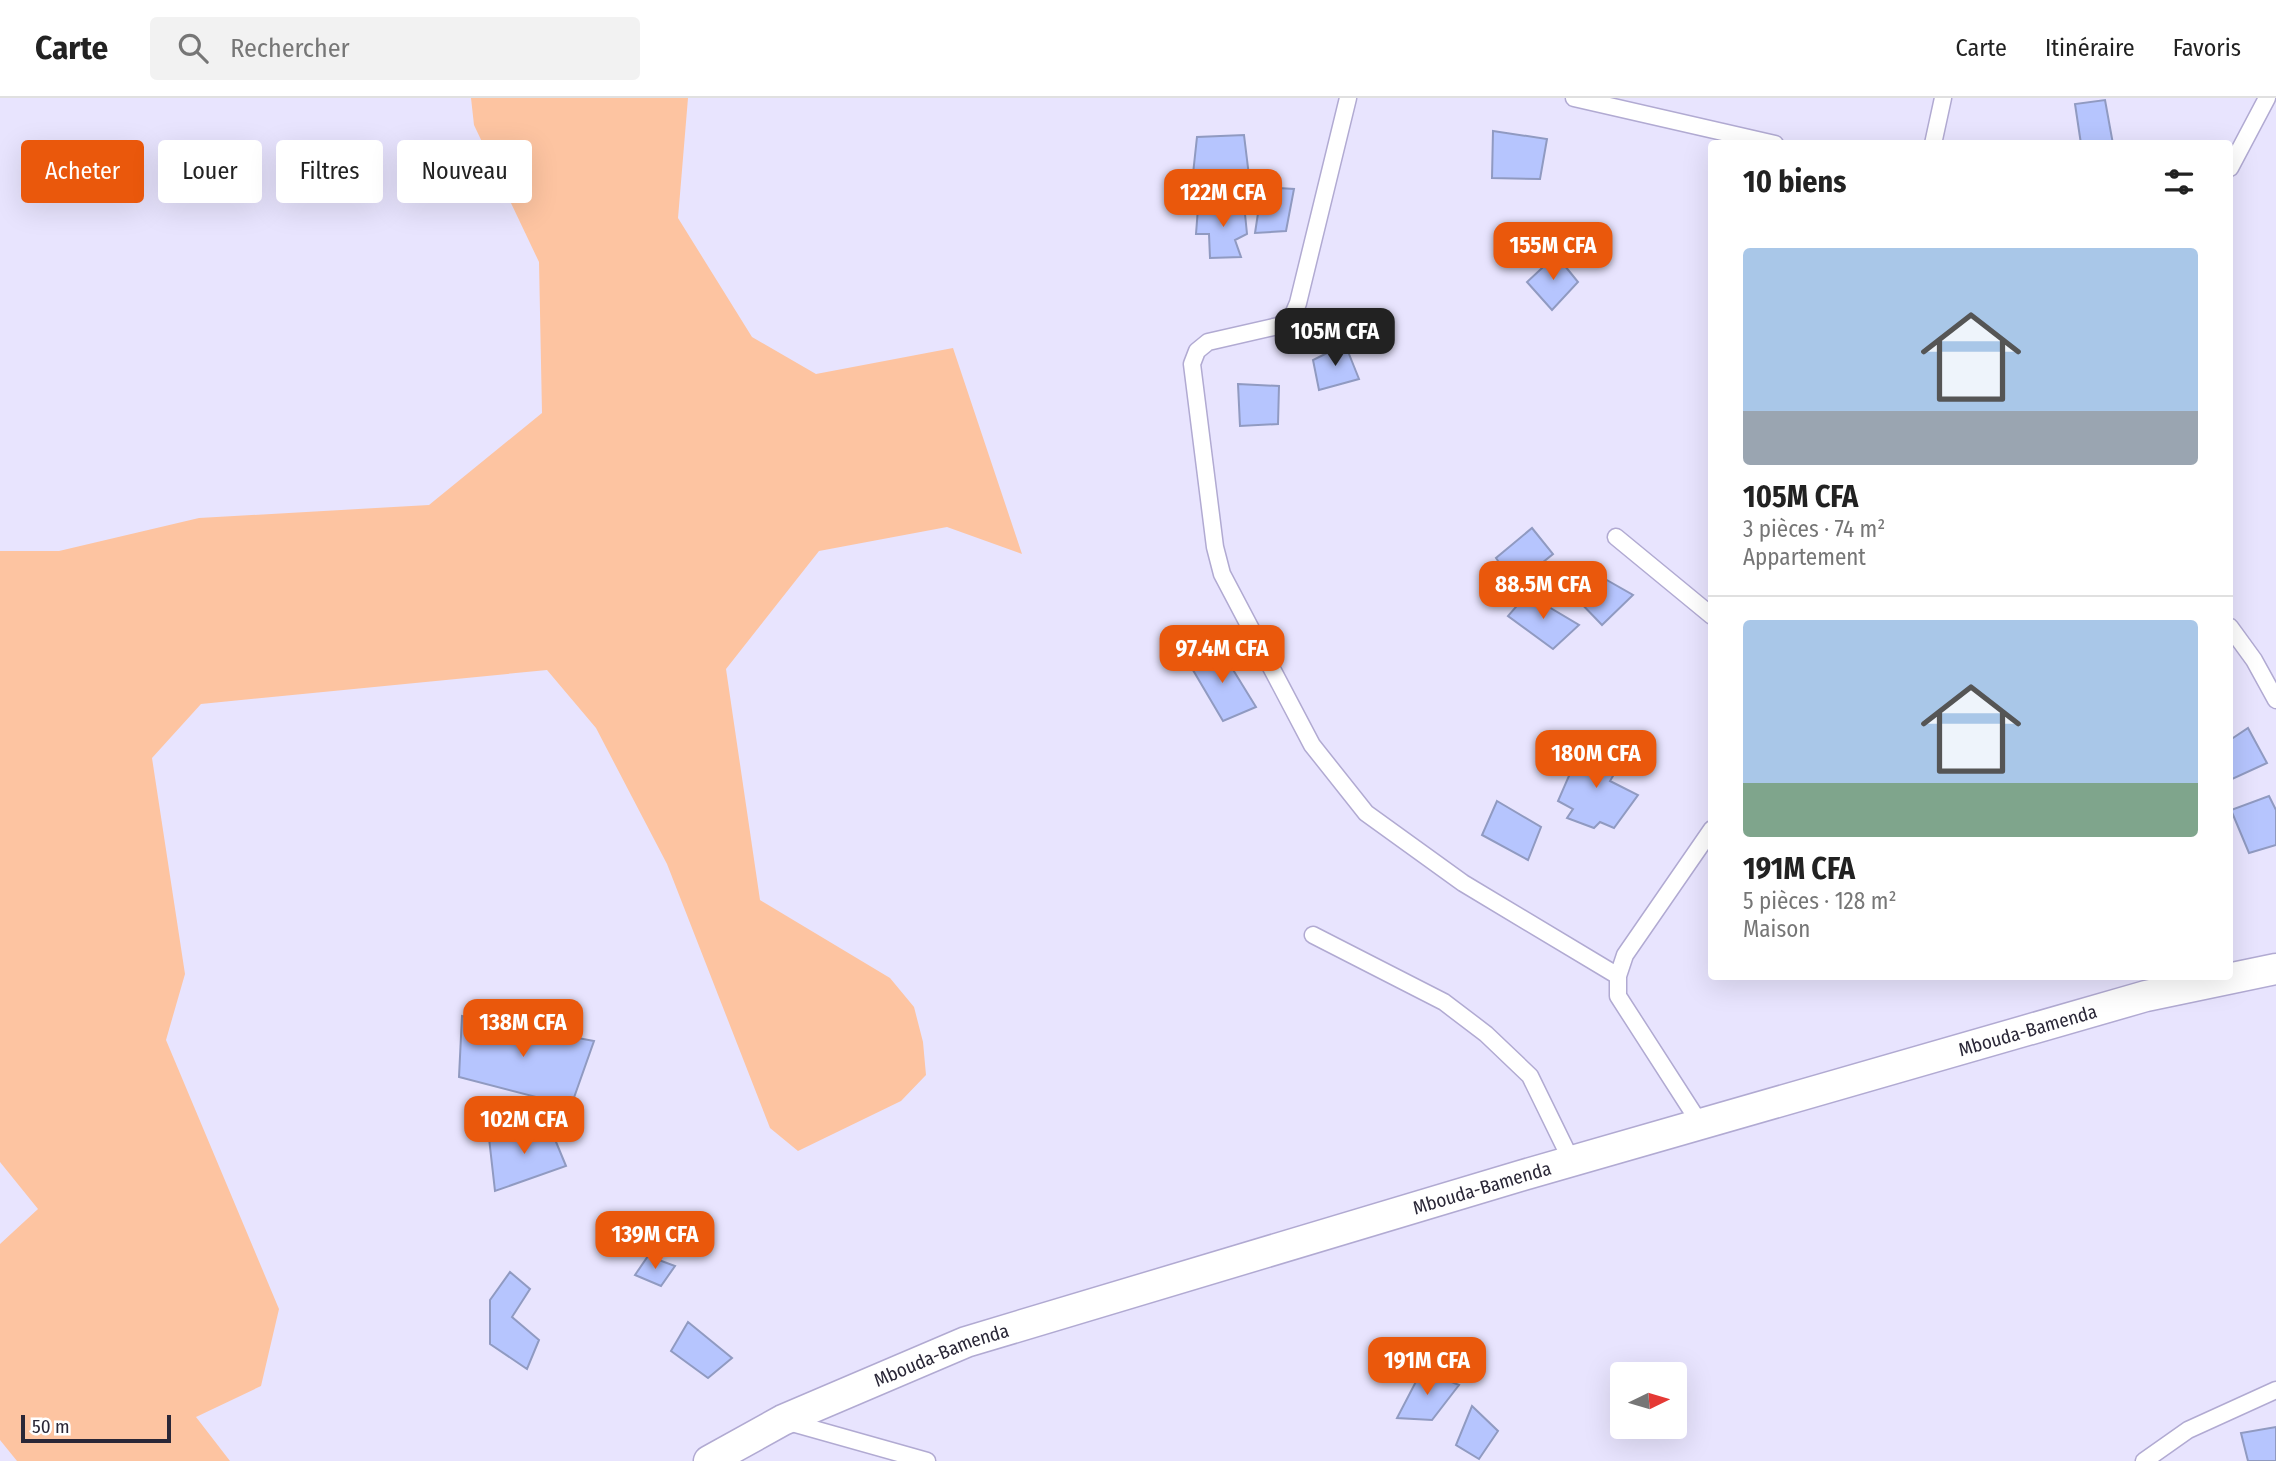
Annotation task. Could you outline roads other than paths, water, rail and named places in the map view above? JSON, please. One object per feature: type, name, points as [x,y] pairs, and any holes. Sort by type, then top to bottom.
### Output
[{"type":"highway","name":"Mbouda-Bamenda","points":[[2233,978],[2276,969]]},
{"type":"highway","name":"Mbouda-Bamenda","points":[[709,1461],[783,1420],[965,1342],[2146,996],[2223,980]]},
{"type":"street","points":[[1348,98],[1325,200],[1292,317],[1278,326],[1208,342],[1197,351],[1192,364],[1215,547],[1222,574],[1312,744],[1366,813],[1462,883],[1618,976]]},
{"type":"street","points":[[1574,98],[1616,102],[1760,140]]},
{"type":"street","points":[[1934,140],[1943,98]]},
{"type":"street","points":[[2233,162],[2267,98]]},
{"type":"street","points":[[1616,537],[1708,613]]},
{"type":"street","points":[[2233,631],[2276,700]]},
{"type":"street","points":[[1701,1125],[1618,996],[1618,976],[1625,955],[1708,835]]},
{"type":"street","points":[[1313,935],[1444,1002],[1486,1034],[1530,1076],[1572,1162]]},
{"type":"street","points":[[2144,1461],[2189,1430],[2276,1390]]},
{"type":"street","points":[[783,1420],[927,1461]]}]
